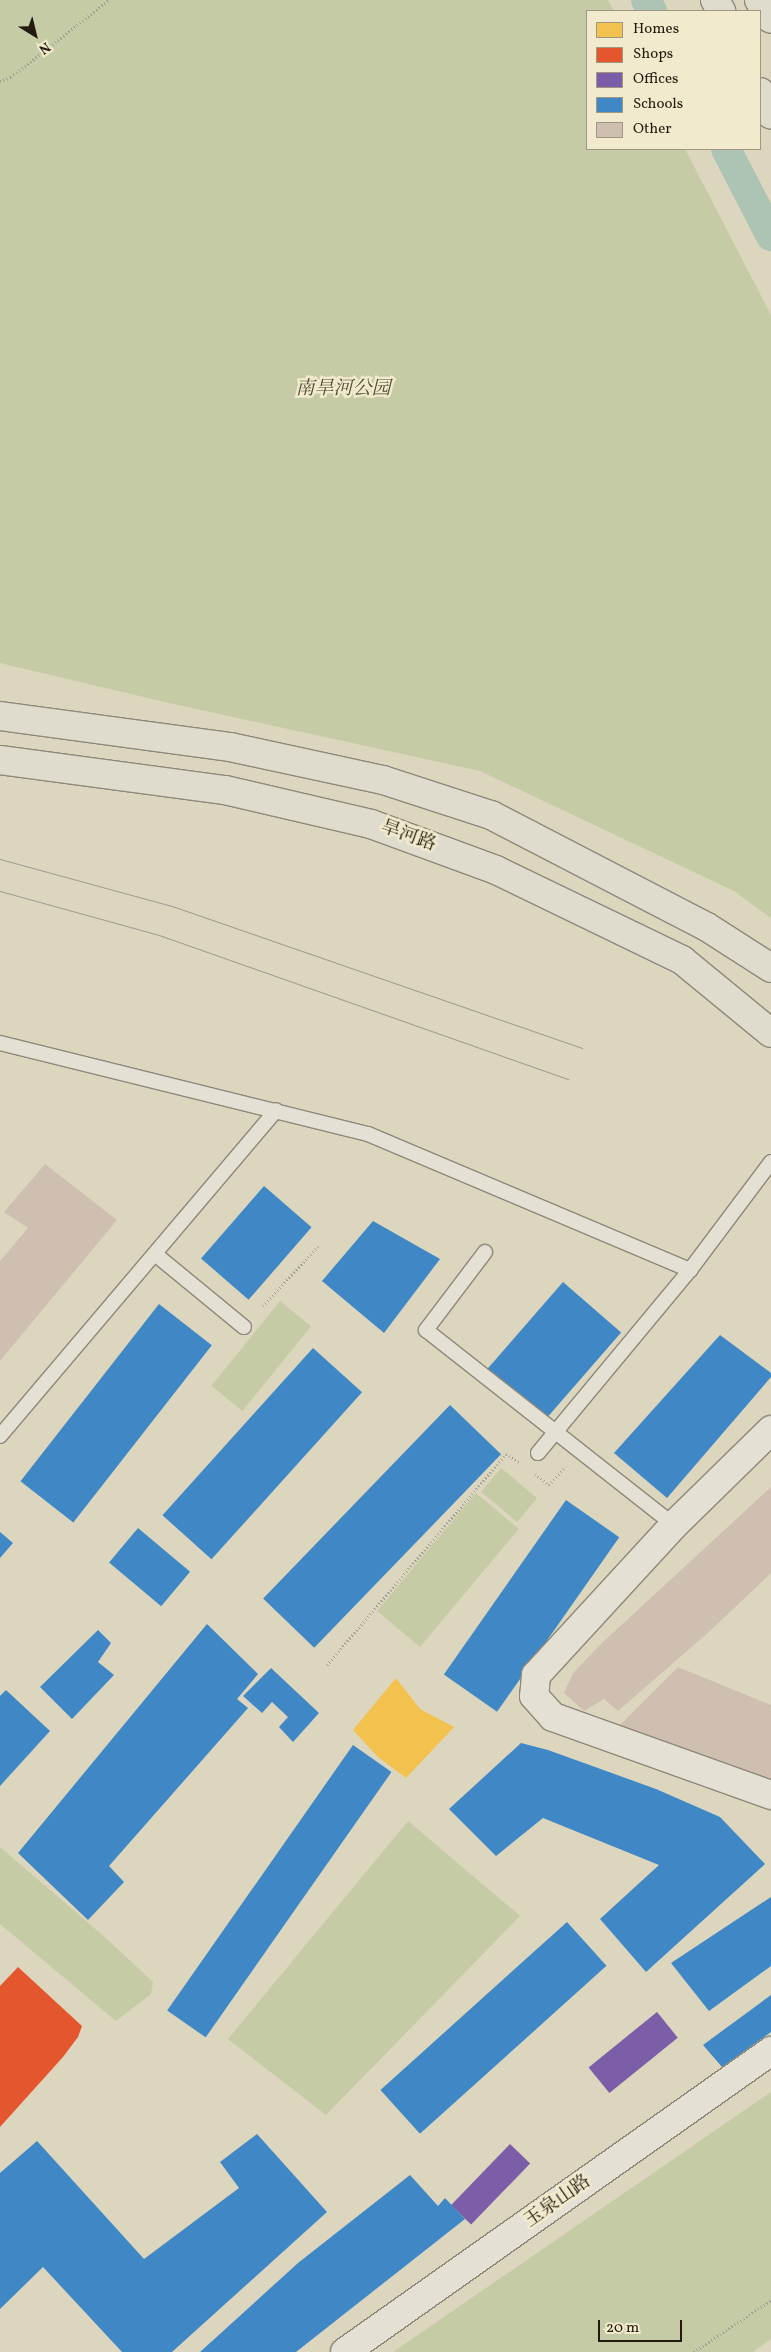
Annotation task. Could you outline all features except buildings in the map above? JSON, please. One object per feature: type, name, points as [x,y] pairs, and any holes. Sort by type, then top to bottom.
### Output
[{"type":"main road","points":[[759,0],[771,19]]},
{"type":"main road","points":[[761,94],[771,115]]},
{"type":"main road","points":[[0,716],[230,747],[383,780],[491,815],[707,928],[771,968]]},
{"type":"main road","name":"旱河路","points":[[0,760],[225,790],[371,824],[496,870],[682,960],[771,1033]]},
{"type":"street","points":[[771,1430],[674,1525],[536,1675],[534,1696],[553,1717],[771,1795]]},
{"type":"street","name":"玉泉山路","points":[[345,2352],[771,2051]]},
{"type":"lane","points":[[0,1043],[368,1134],[690,1270]]},
{"type":"lane","points":[[0,1436],[276,1110]]},
{"type":"lane","points":[[538,1453],[690,1270],[771,1162]]},
{"type":"lane","points":[[485,1252],[426,1330],[674,1525]]},
{"type":"lane","points":[[155,1254],[244,1327]]},
{"type":"path","points":[[0,81],[11,77],[109,0]]},
{"type":"path","points":[[263,1306],[319,1245]]},
{"type":"path","points":[[327,1666],[506,1454],[526,1467]]},
{"type":"path","points":[[694,2352],[771,2300]]},
{"type":"green space","name":"南旱河公园","points":[[0,0],[608,0],[613,10],[586,10],[586,150],[686,150],[771,315],[771,918],[734,891],[480,771],[169,703],[0,663]]},
{"type":"green space","points":[[280,1301],[311,1326],[242,1411],[211,1386]]},
{"type":"green space","points":[[501,1468],[537,1498],[517,1522],[481,1492]]},
{"type":"green space","points":[[476,1493],[519,1529],[420,1647],[377,1611]]},
{"type":"green space","points":[[408,1821],[520,1916],[326,2115],[228,2039]]},
{"type":"green space","points":[[0,1847],[107,1939],[153,1982],[151,1994],[116,2021],[0,1924]]},
{"type":"green space","points":[[771,2092],[771,2339],[753,2352],[393,2352]]},
{"type":"waterway","points":[[646,0],[651,10]]},
{"type":"waterway","points":[[727,150],[771,236]]},
{"type":"tram line","points":[[0,859],[172,906],[582,1048]]},
{"type":"tram line","points":[[0,891],[159,935],[568,1079]]}]
